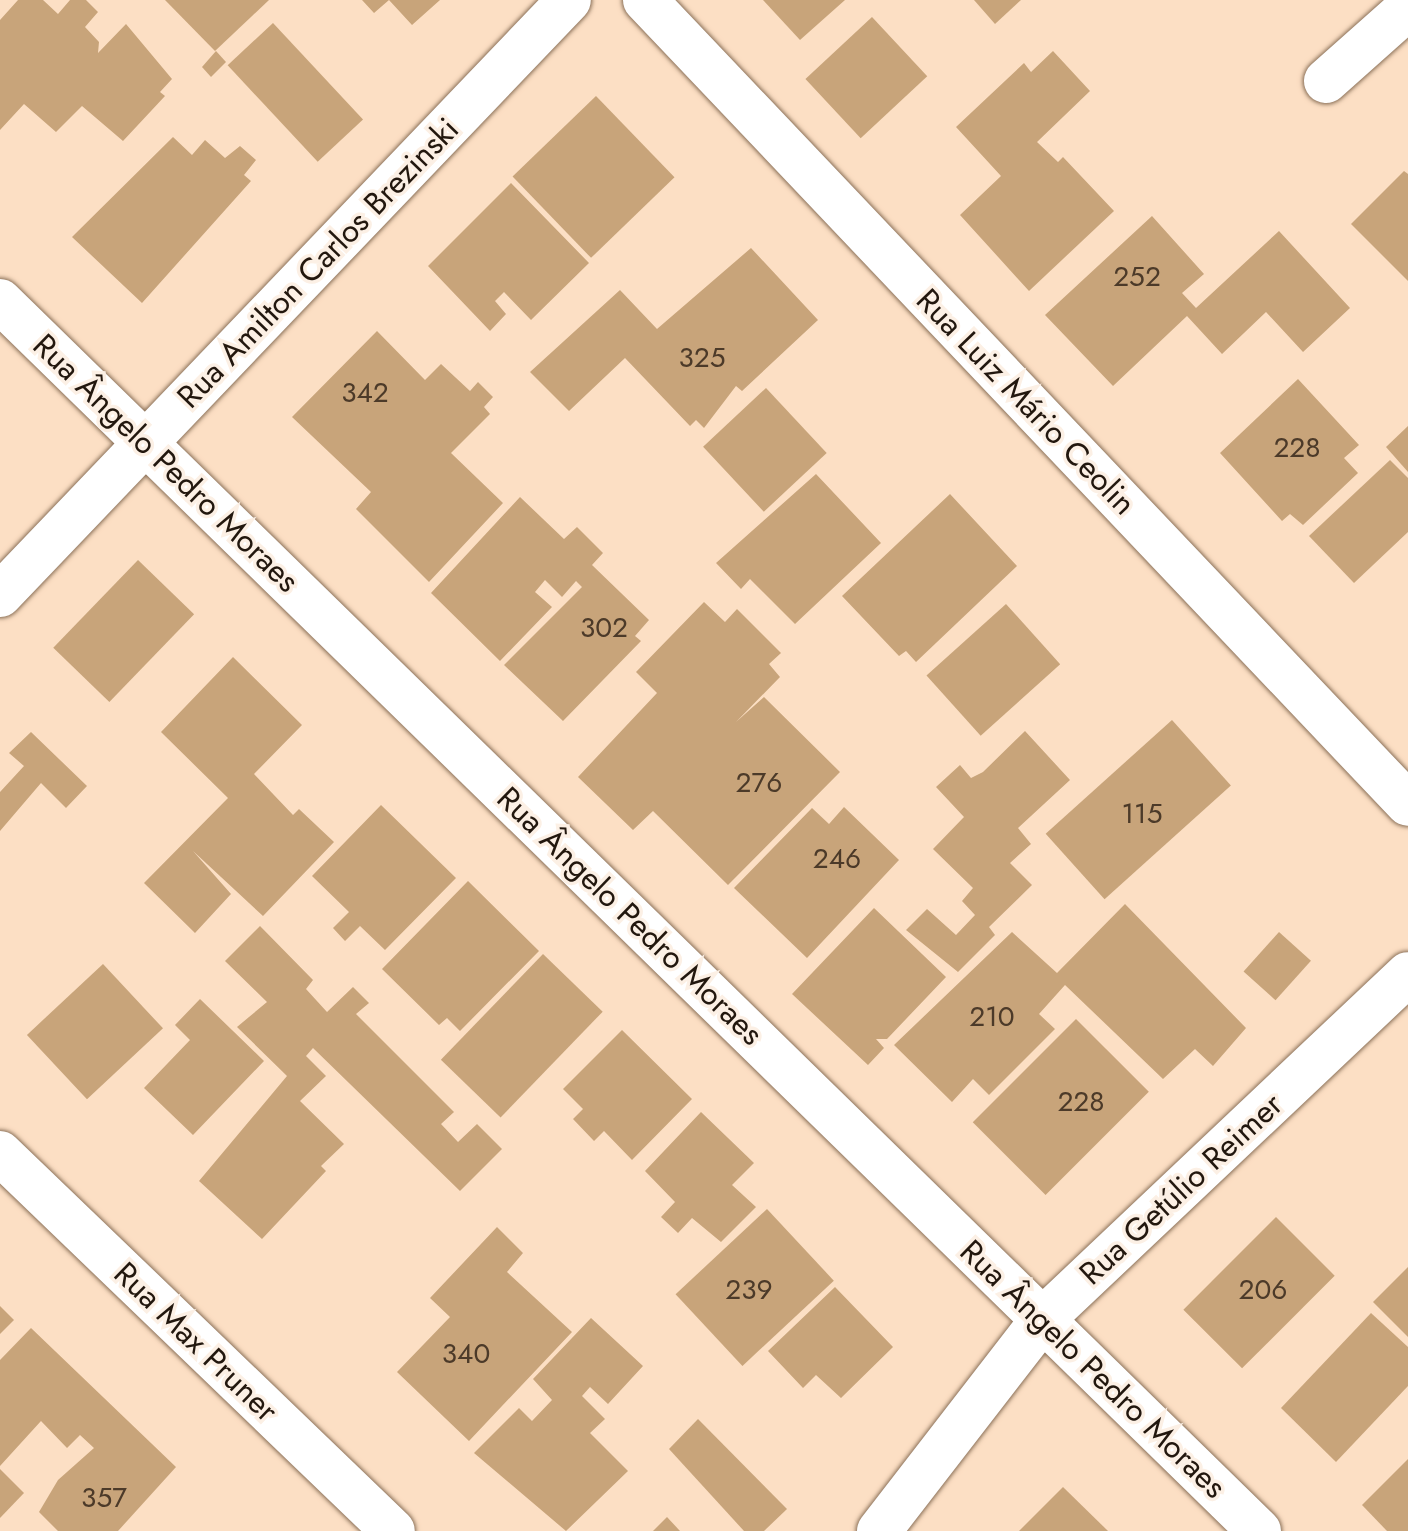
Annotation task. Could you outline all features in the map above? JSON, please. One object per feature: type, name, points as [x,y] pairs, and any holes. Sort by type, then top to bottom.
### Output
[{"type":"street","name":"Rua Amilton Carlos Brezinski","points":[[0,595],[569,0]]},
{"type":"street","name":"Rua Luiz Mário Ceolin","points":[[645,0],[1408,804]]},
{"type":"street","points":[[1326,81],[1408,8]]},
{"type":"street","name":"Rua Ângelo Pedro Moraes","points":[[0,301],[1259,1531]]},
{"type":"street","name":"Rua Getúlio Reimer","points":[[879,1531],[1043,1319],[1408,974]]},
{"type":"street","name":"Rua Max Pruner","points":[[0,1153],[393,1531]]},
{"type":"building","points":[[18,0],[43,0],[58,14],[70,0],[86,0],[98,12],[85,27],[99,42],[98,53],[126,24],[172,79],[160,92],[165,96],[123,141],[82,106],[56,132],[24,104],[0,130],[0,20]]},
{"type":"building","points":[[165,0],[269,0],[215,51]]},
{"type":"building","points":[[362,0],[389,0],[374,13]]},
{"type":"building","points":[[389,0],[440,0],[412,25]]},
{"type":"building","points":[[763,0],[845,0],[800,40]]},
{"type":"building","points":[[974,0],[1021,0],[995,24]]},
{"type":"building","points":[[872,17],[927,76],[861,138],[805,79]]},
{"type":"building","points":[[273,23],[363,120],[318,162],[228,65]]},
{"type":"building","points":[[216,51],[226,62],[211,77],[202,67]]},
{"type":"building","points":[[1053,51],[1090,91],[1037,142],[1058,162],[1063,157],[1114,211],[1029,291],[960,215],[1001,176],[956,127],[1024,63],[1031,72]]},
{"type":"building","points":[[596,96],[674,177],[591,258],[513,177]]},
{"type":"building","points":[[173,137],[192,155],[205,140],[225,158],[240,146],[256,160],[244,175],[251,181],[142,303],[72,237]]},
{"type":"building","points":[[1404,171],[1408,174],[1408,281],[1351,224]]},
{"type":"building","points":[[511,183],[589,263],[531,320],[504,292],[495,301],[506,314],[490,331],[428,266]]},
{"type":"building","points":[[1152,216],[1204,274],[1182,293],[1196,308],[1279,231],[1350,308],[1303,352],[1266,312],[1222,354],[1187,316],[1113,386],[1045,315]]},
{"type":"building","points":[[751,248],[818,320],[742,391],[736,386],[704,428],[696,420],[690,426],[625,358],[569,411],[530,372],[620,290],[657,329]]},
{"type":"building","points":[[377,331],[425,380],[441,364],[470,391],[478,382],[493,397],[484,407],[490,414],[451,453],[503,503],[429,582],[356,509],[371,492],[292,417]]},
{"type":"building","points":[[1298,379],[1359,445],[1344,458],[1358,473],[1303,525],[1290,514],[1282,521],[1220,453]]},
{"type":"building","points":[[766,388],[827,453],[764,512],[703,447]]},
{"type":"building","points":[[1408,426],[1408,472],[1386,447]]},
{"type":"building","points":[[1390,460],[1408,478],[1408,532],[1354,583],[1309,536]]},
{"type":"building","points":[[816,474],[881,543],[795,624],[750,579],[741,589],[716,563]]},
{"type":"building","points":[[950,494],[1017,566],[916,662],[906,651],[899,656],[842,596]]},
{"type":"building","points":[[520,497],[564,539],[577,527],[603,553],[592,565],[649,620],[635,636],[641,641],[563,721],[504,665],[582,587],[576,581],[562,597],[545,580],[535,592],[552,607],[500,661],[431,593]]},
{"type":"building","points":[[138,560],[194,614],[109,702],[53,648]]},
{"type":"building","points":[[704,602],[725,622],[737,609],[781,653],[769,664],[780,677],[736,722],[764,697],[840,772],[728,885],[653,811],[633,830],[578,777],[657,693],[636,672]]},
{"type":"building","points":[[1006,604],[1060,664],[981,736],[926,676]]},
{"type":"building","points":[[233,657],[302,725],[254,774],[293,815],[299,809],[334,842],[263,916],[193,851],[231,894],[195,933],[144,883],[228,798],[161,732]]},
{"type":"building","points":[[1172,720],[1231,785],[1105,899],[1046,834]]},
{"type":"building","points":[[1025,731],[1070,780],[1018,828],[1031,844],[1010,863],[1032,885],[989,927],[995,935],[958,972],[906,930],[927,909],[956,935],[975,915],[962,901],[973,888],[933,849],[964,817],[936,787],[960,765],[971,778],[983,772]]},
{"type":"building","points":[[31,732],[87,786],[66,808],[41,783],[0,831],[0,792],[24,766],[9,753]]},
{"type":"building","points":[[381,805],[456,878],[385,950],[360,926],[345,941],[333,928],[349,912],[312,876]]},
{"type":"building","points":[[844,807],[899,860],[807,958],[734,888],[812,808],[829,824]]},
{"type":"building","points":[[468,881],[539,951],[460,1031],[447,1018],[439,1025],[382,969]]},
{"type":"building","points":[[1125,904],[1246,1028],[1213,1066],[1195,1049],[1163,1079],[1065,985],[1039,1014],[1055,1029],[989,1095],[973,1079],[952,1102],[894,1045],[1012,932],[1057,973]]},
{"type":"building","points":[[874,908],[946,977],[887,1039],[876,1039],[884,1048],[868,1065],[792,994]]},
{"type":"building","points":[[260,926],[313,980],[306,989],[327,1012],[353,987],[369,1003],[356,1014],[454,1112],[441,1124],[458,1142],[477,1124],[502,1149],[460,1191],[313,1048],[306,1056],[326,1076],[300,1101],[344,1144],[321,1166],[326,1171],[262,1239],[199,1181],[287,1076],[237,1027],[267,1002],[225,961]]},
{"type":"building","points":[[1279,932],[1311,961],[1275,1000],[1244,971]]},
{"type":"building","points":[[543,954],[603,1012],[501,1117],[441,1060]]},
{"type":"building","points":[[103,964],[163,1028],[87,1099],[27,1035]]},
{"type":"building","points":[[200,999],[264,1061],[193,1135],[144,1088],[190,1040],[175,1025]]},
{"type":"building","points":[[1076,1019],[1149,1092],[1046,1195],[973,1122]]},
{"type":"building","points":[[622,1030],[692,1099],[632,1160],[604,1131],[594,1141],[573,1119],[583,1109],[563,1089]]},
{"type":"building","points":[[701,1112],[754,1163],[732,1185],[756,1207],[721,1242],[692,1218],[678,1233],[661,1217],[675,1202],[645,1171]]},
{"type":"building","points":[[767,1209],[834,1281],[742,1366],[676,1294]]},
{"type":"building","points":[[1276,1217],[1335,1276],[1242,1368],[1183,1310]]},
{"type":"building","points":[[497,1227],[523,1253],[507,1272],[572,1332],[469,1441],[397,1372],[450,1317],[430,1298]]},
{"type":"building","points":[[1408,1267],[1408,1337],[1373,1302]]},
{"type":"building","points":[[835,1287],[893,1347],[841,1398],[816,1375],[803,1388],[768,1351]]},
{"type":"building","points":[[0,1306],[14,1320],[0,1334]]},
{"type":"building","points":[[1371,1313],[1408,1347],[1408,1386],[1336,1462],[1281,1408]]},
{"type":"building","points":[[591,1318],[643,1366],[608,1404],[590,1387],[582,1396],[605,1419],[590,1433],[628,1471],[566,1531],[474,1453],[519,1408],[532,1421],[552,1400],[533,1379]]},
{"type":"building","points":[[31,1328],[176,1467],[118,1531],[58,1531],[39,1512],[58,1480],[94,1448],[80,1435],[67,1448],[41,1421],[0,1466],[0,1360]]},
{"type":"building","points":[[698,1419],[787,1509],[764,1531],[744,1531],[669,1449]]},
{"type":"building","points":[[1408,1459],[1408,1531],[1387,1531],[1362,1505]]},
{"type":"building","points":[[0,1469],[24,1493],[0,1518]]},
{"type":"building","points":[[1063,1487],[1108,1531],[1019,1531]]},
{"type":"building","points":[[667,1517],[680,1531],[653,1531]]}]
